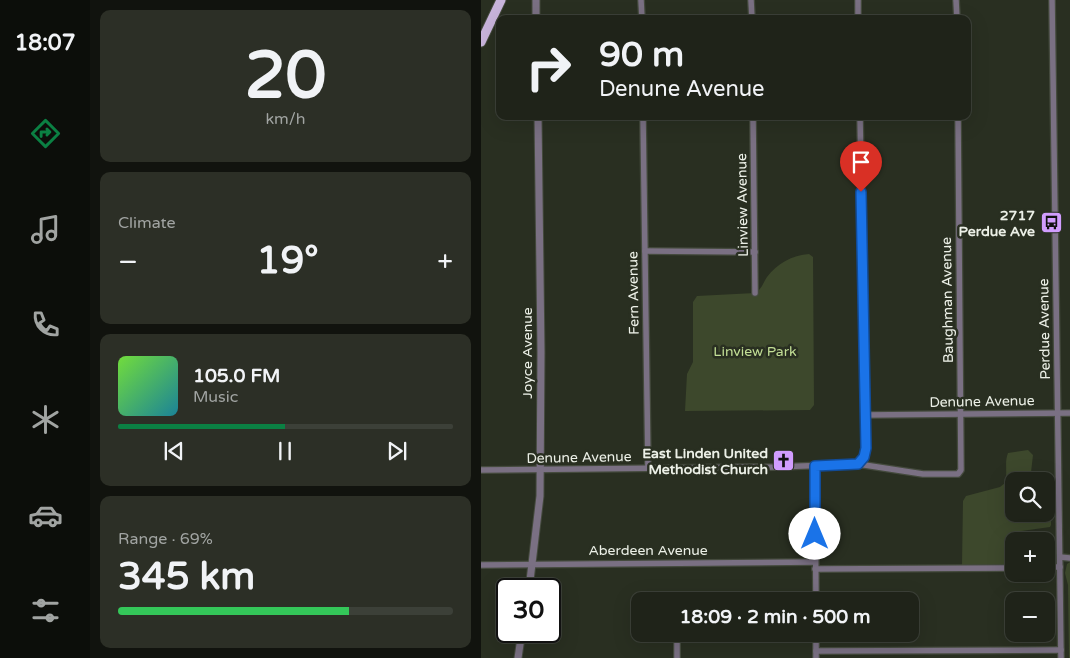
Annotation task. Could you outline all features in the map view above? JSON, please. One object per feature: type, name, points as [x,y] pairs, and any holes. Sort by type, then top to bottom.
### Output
[{"type":"main road","points":[[481,42],[501,0]]},
{"type":"street","points":[[536,0],[536,15]]},
{"type":"street","points":[[641,0],[641,15]]},
{"type":"street","points":[[751,0],[752,15]]},
{"type":"street","points":[[858,0],[859,15]]},
{"type":"street","points":[[956,0],[957,15]]},
{"type":"street","name":"Perdue Avenue","points":[[1052,0],[1061,658]]},
{"type":"street","name":"Joyce Avenue","points":[[530,578],[538,523],[540,470],[541,352],[538,120]]},
{"type":"street","name":"Fern Avenue","points":[[643,120],[648,468]]},
{"type":"street","name":"Linview Avenue","points":[[753,120],[755,293]]},
{"type":"street","points":[[858,464],[864,457],[866,448],[860,120]]},
{"type":"street","name":"Baughman Avenue","points":[[951,476],[958,474],[961,470],[958,120]]},
{"type":"street","points":[[645,251],[755,252]]},
{"type":"street","name":"Denune Avenue","points":[[865,415],[1070,413]]},
{"type":"street","name":"Denune Avenue","points":[[481,470],[858,464],[951,476]]},
{"type":"street","points":[[815,466],[816,592]]},
{"type":"street","points":[[1060,557],[1070,558]]},
{"type":"street","name":"Aberdeen Avenue","points":[[481,565],[815,562]]},
{"type":"street","points":[[1055,567],[1060,567]]},
{"type":"street","points":[[815,569],[1005,568]]},
{"type":"street","points":[[677,642],[677,658]]},
{"type":"street","points":[[816,642],[816,655],[1061,650]]},
{"type":"street","points":[[518,658],[520,643]]},
{"type":"green space","name":"Linview Park","points":[[809,254],[813,257],[814,405],[810,410],[685,411],[687,374],[693,362],[693,302],[697,296],[755,293],[761,288],[771,272],[780,264],[791,258]]},
{"type":"green space","points":[[1028,450],[1033,455],[1031,472],[1006,472],[1008,453]]},
{"type":"green space","points":[[1005,483],[1005,522],[1051,522],[1051,525],[1050,527],[1005,532],[1005,564],[962,565],[963,501],[966,496],[1000,487]]},
{"type":"green space","points":[[1070,562],[1069,658],[1068,585],[1065,573],[1067,564]]},
{"type":"place","name":"2717 Perdue Ave","points":[[1051,223]]},
{"type":"place","name":"East Linden United Methodist Church","points":[[784,461]]},
{"type":"route","points":[[815,534],[815,466],[858,464],[864,457],[866,448],[861,192]]}]
